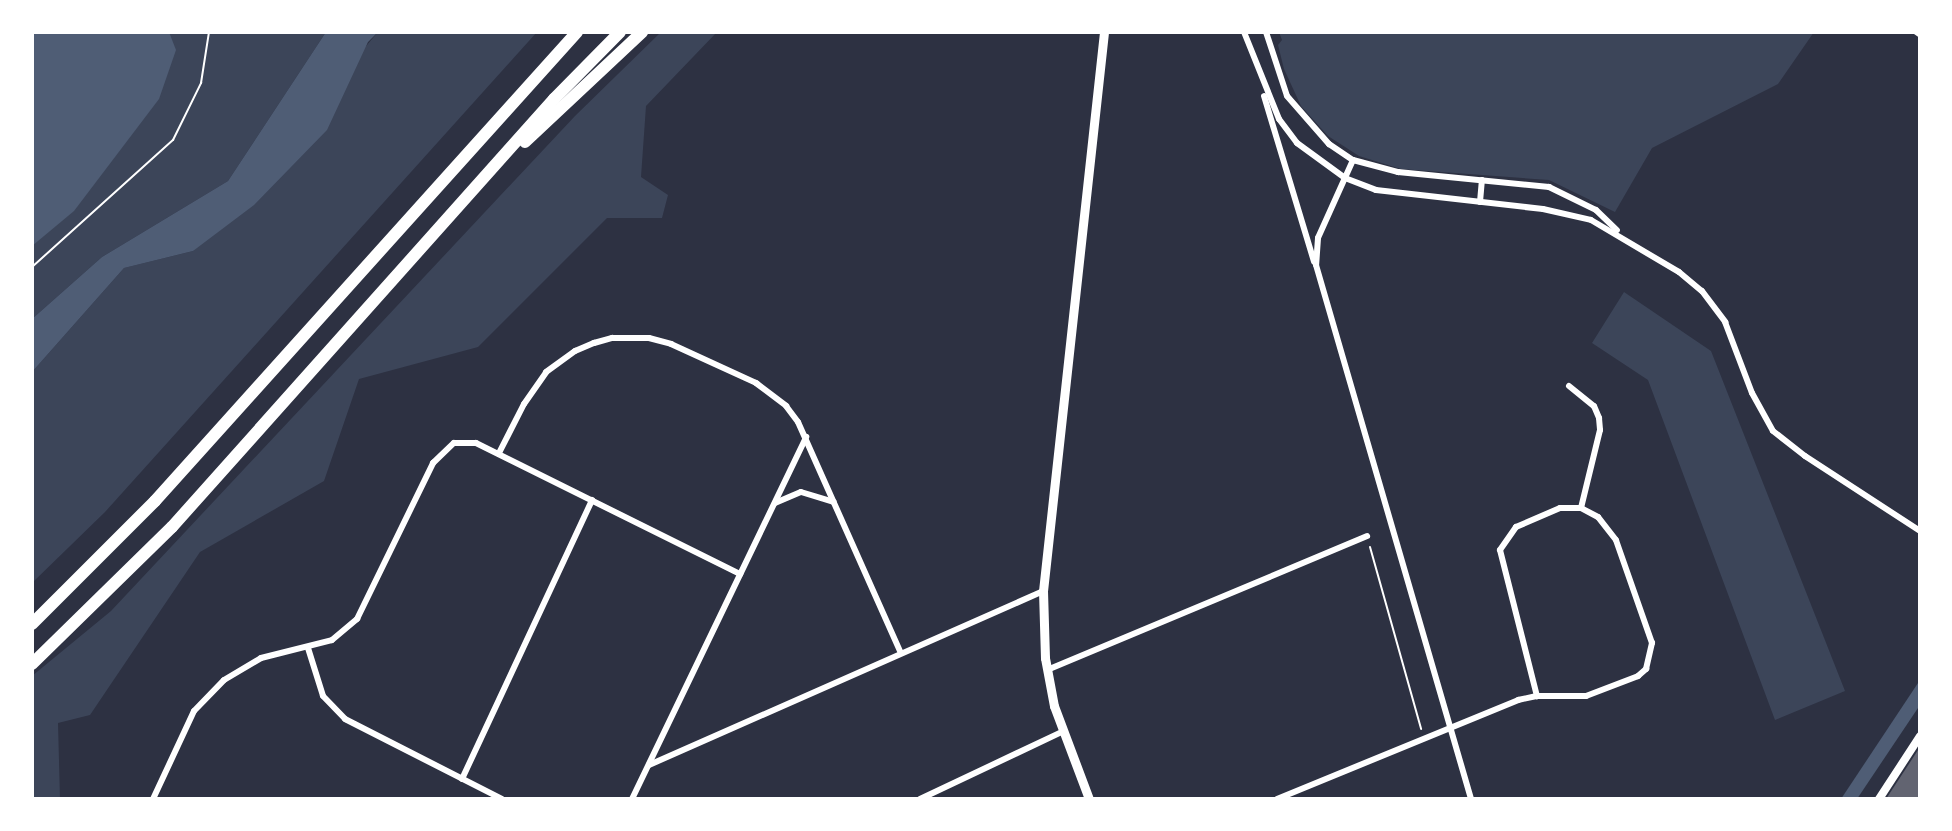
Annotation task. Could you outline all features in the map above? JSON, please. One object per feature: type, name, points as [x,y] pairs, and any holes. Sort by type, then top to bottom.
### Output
[{"type":"highway","points":[[32,624],[155,501],[577,32]]},
{"type":"highway","points":[[32,664],[172,527],[554,99],[620,32]]},
{"type":"highway","points":[[465,200],[642,32]]},
{"type":"main road","points":[[1089,799],[1062,732],[1047,670],[1043,591],[1104,32]]},
{"type":"street","points":[[1244,32],[1471,799]]},
{"type":"street","points":[[1266,32],[1287,96],[1329,144],[1353,160],[1398,172],[1549,187],[1596,210],[1621,234],[1679,272],[1714,303],[1725,322],[1762,417],[1773,431],[1805,456],[1920,531]]},
{"type":"street","points":[[1260,81],[1279,119],[1297,143],[1345,178],[1376,190],[1570,215],[1621,234]]},
{"type":"street","points":[[1320,285],[1316,265],[1318,238],[1353,160]]},
{"type":"street","points":[[1480,202],[1482,180]]},
{"type":"street","points":[[499,453],[524,404],[546,372],[575,351],[594,343],[632,337],[671,344],[756,383],[786,406],[806,437],[901,653]]},
{"type":"street","points":[[1569,386],[1594,406],[1599,418],[1600,430],[1581,508]]},
{"type":"street","points":[[632,799],[806,437]]},
{"type":"street","points":[[153,799],[183,730],[207,695],[240,668],[261,658],[308,648],[344,631],[365,606],[437,456],[454,443],[464,441],[499,453],[740,574]]},
{"type":"street","points":[[775,503],[801,492],[835,503]]},
{"type":"street","points":[[462,779],[592,500]]},
{"type":"street","points":[[1277,799],[1449,727],[1537,696],[1571,698],[1596,693],[1638,676],[1651,661],[1652,643],[1616,540],[1598,517],[1581,508],[1560,508],[1516,527],[1500,550],[1537,696]]},
{"type":"street","points":[[1047,670],[1367,536]]},
{"type":"street","points":[[649,765],[1043,591]]},
{"type":"street","points":[[308,648],[323,696],[345,719],[502,799]]},
{"type":"street","points":[[920,799],[1062,732]]},
{"type":"street","points":[[1879,799],[1920,736]]},
{"type":"lane","points":[[1914,32],[1920,36]]},
{"type":"path","points":[[32,267],[173,140],[201,83],[209,32]]},
{"type":"path","points":[[1367,536],[1424,738]]},
{"type":"shaded area","points":[[32,32],[326,32],[228,181],[102,257],[32,319]]},
{"type":"shaded area","points":[[32,32],[169,32],[176,50],[159,99],[74,211],[32,246]]},
{"type":"shaded area","points":[[326,32],[378,32],[368,42],[327,130],[254,205],[193,251],[124,268],[32,372],[32,319],[102,257],[228,181]]},
{"type":"shaded area","points":[[378,32],[537,32],[105,512],[32,583],[32,372],[124,268],[193,251]]},
{"type":"shaded area","points":[[661,32],[717,32],[646,106],[641,177],[668,195],[662,218],[607,218],[478,347],[359,379],[324,481],[200,552],[90,715],[58,723],[60,799],[32,799],[32,676],[111,611],[575,116]]},
{"type":"shaded area","points":[[1279,32],[1814,32],[1778,84],[1652,148],[1615,212],[1549,180],[1401,169],[1359,156],[1328,136],[1301,106],[1284,69],[1278,45],[1282,40]]},
{"type":"shaded area","points":[[1624,292],[1711,351],[1845,691],[1775,720],[1648,380],[1592,343]]},
{"type":"shaded area","points":[[1920,680],[1920,705],[1857,799],[1841,799]]},
{"type":"building","points":[[1920,747],[1920,799],[1886,799]]}]
